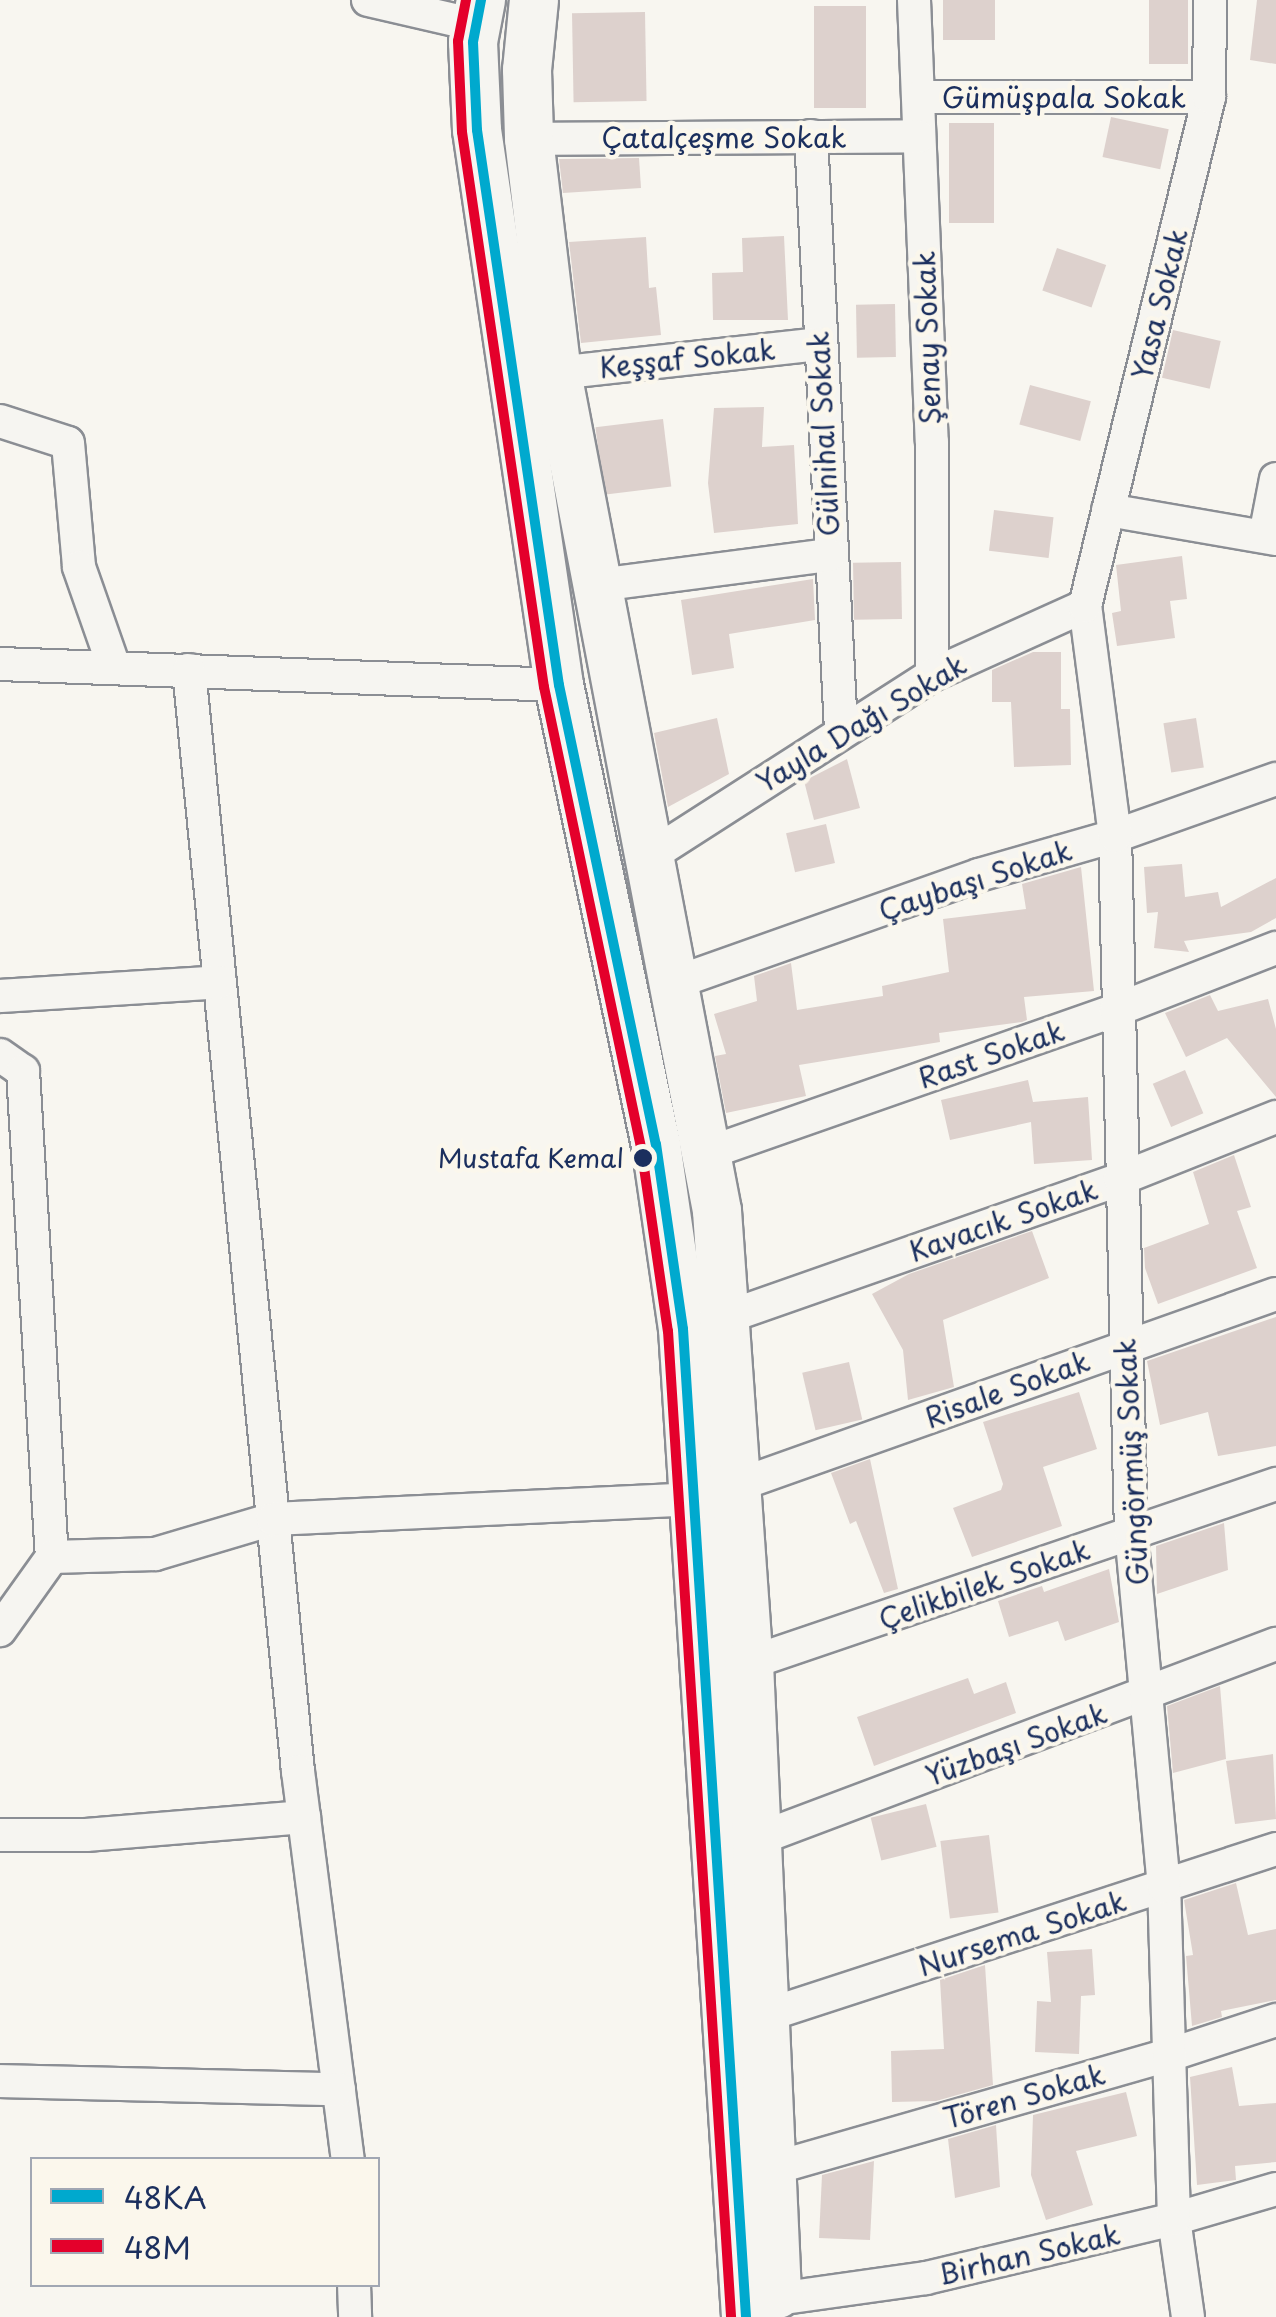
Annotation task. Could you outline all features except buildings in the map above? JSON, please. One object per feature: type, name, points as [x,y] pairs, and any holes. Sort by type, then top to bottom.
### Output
[{"type":"main road","points":[[534,0],[528,53],[529,138],[557,373],[717,1211],[738,1484],[767,2015],[771,2169],[767,2311]]},
{"type":"main road","points":[[479,13],[477,130],[559,685],[656,1144],[683,1329],[692,1499],[767,2311]]},
{"type":"street","points":[[368,0],[479,13]]},
{"type":"street","name":"Şenay Sokak","points":[[914,0],[932,442],[932,675]]},
{"type":"street","name":"Yasa Sokak","points":[[1085,606],[1209,97],[1210,0]]},
{"type":"street","name":"Gümüşpala Sokak","points":[[919,97],[1209,97]]},
{"type":"street","name":"Gülnihal Sokak","points":[[811,136],[818,344],[841,731]]},
{"type":"street","name":"Çatalçeşme Sokak","points":[[529,138],[919,136]]},
{"type":"street","name":"Keşşaf Sokak","points":[[557,373],[818,344]]},
{"type":"street","points":[[0,422],[68,443],[79,568],[114,667]]},
{"type":"street","points":[[1108,510],[1270,537],[1276,479]]},
{"type":"street","points":[[598,585],[829,554]]},
{"type":"street","name":"Yayla Dağı Sokak","points":[[648,858],[932,675],[1085,606]]},
{"type":"street","name":"Güngörmüş Sokak","points":[[1085,606],[1115,836],[1131,1534],[1164,1887],[1174,2219],[1188,2317]]},
{"type":"street","points":[[0,664],[559,685]]},
{"type":"street","points":[[189,670],[304,1817],[348,2157]]},
{"type":"street","name":"Çaybaşı Sokak","points":[[674,983],[979,875],[1115,836],[1276,778]]},
{"type":"street","name":"Rast Sokak","points":[[705,1154],[1116,1010],[1276,948]]},
{"type":"street","points":[[0,996],[220,982]]},
{"type":"street","points":[[0,1055],[23,1071],[52,1557],[0,1630]]},
{"type":"street","name":"Kavacık Sokak","points":[[727,1317],[1120,1179],[1276,1117]]},
{"type":"street","name":"Risale Sokak","points":[[738,1484],[1276,1294]]},
{"type":"street","name":"Çelikbilek Sokak","points":[[749,1663],[1276,1484]]},
{"type":"street","points":[[52,1557],[155,1554],[273,1519],[692,1499]]},
{"type":"street","name":"Yüzbaşı Sokak","points":[[755,1840],[1276,1644]]},
{"type":"street","points":[[0,1836],[86,1835],[304,1817]]},
{"type":"street","name":"Nursema Sokak","points":[[767,2015],[1276,1849]]},
{"type":"street","name":"Tören Sokak","points":[[771,2169],[1169,2055],[1276,2020]]},
{"type":"street","points":[[0,2081],[339,2089]]},
{"type":"street","name":"Birhan Sokak","points":[[767,2311],[1174,2219],[1276,2189]]},
{"type":"street","points":[[354,2287],[355,2317]]},
{"type":"transit line","name":"48M","points":[[466,0],[458,41],[462,132],[544,687],[641,1147],[668,1331],[731,2317]]},
{"type":"transit line","name":"48KA","points":[[481,0],[473,42],[477,130],[559,685],[656,1144],[683,1329],[746,2317]]},
{"type":"place","name":"Mustafa Kemal","points":[[643,1158]]}]
